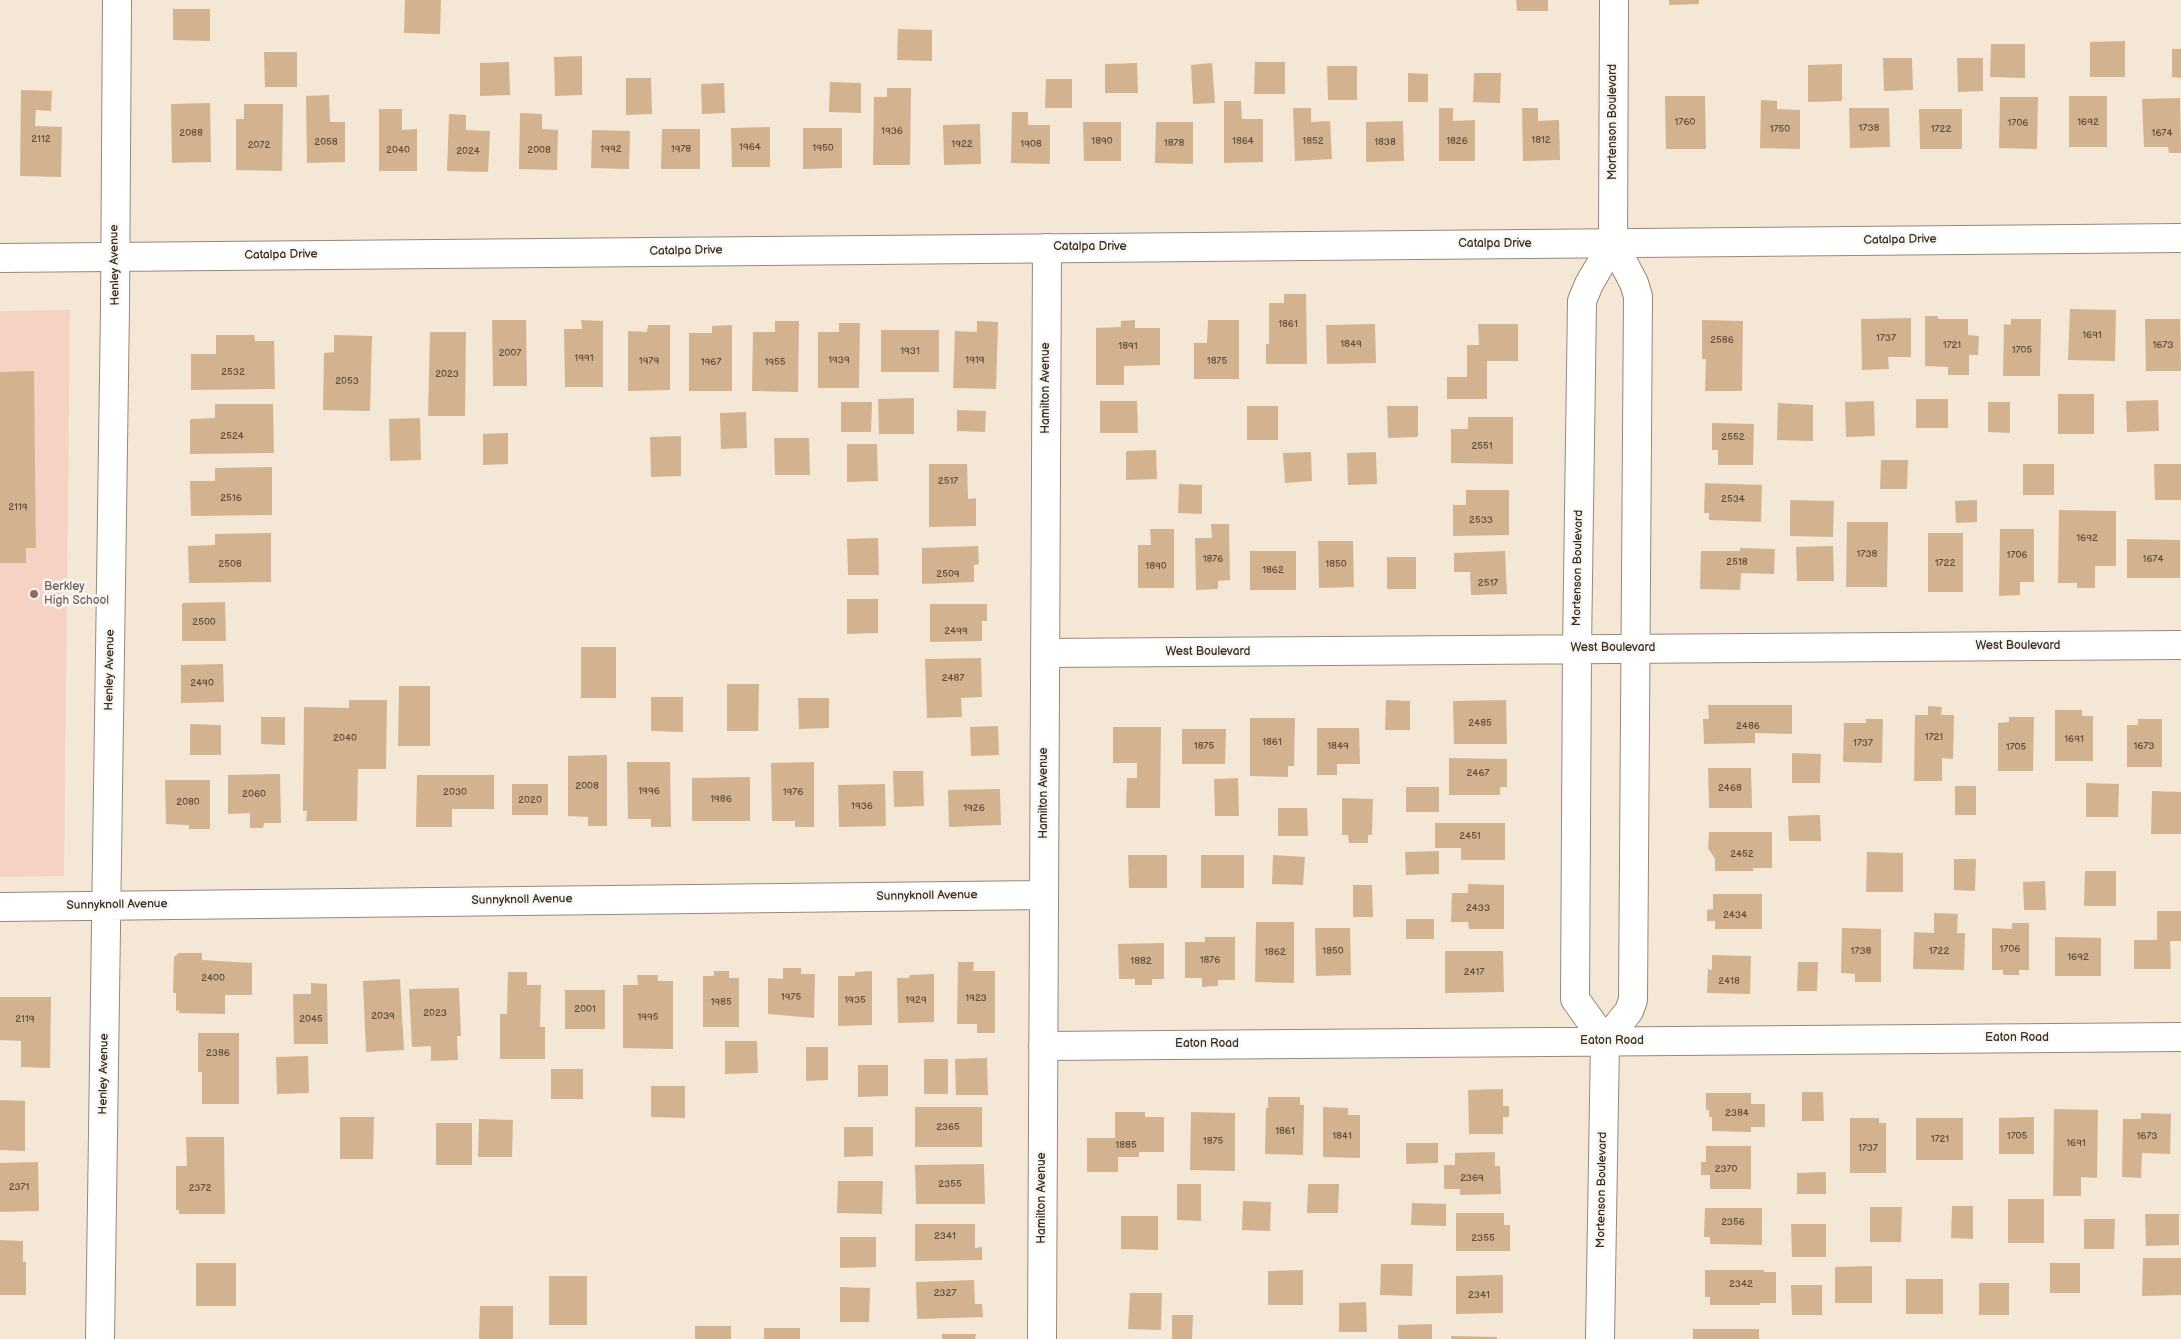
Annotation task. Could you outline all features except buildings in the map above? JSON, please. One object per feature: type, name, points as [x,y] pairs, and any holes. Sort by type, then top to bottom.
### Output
[{"type":"street","name":"Henley Avenue","points":[[100,1339],[117,0]]},
{"type":"street","name":"Mortenson Boulevard","points":[[1605,1041],[1629,1012],[1633,1000],[1638,296],[1634,283],[1613,243],[1614,0]]},
{"type":"street","name":"Catalpa Drive","points":[[0,258],[2181,238]]},
{"type":"street","name":"Mortenson Boulevard","points":[[1600,1339],[1605,1041],[1575,999],[1577,649],[1582,301],[1589,284],[1613,243]]},
{"type":"street","name":"Hamilton Avenue","points":[[1042,1339],[1047,248]]},
{"type":"street","name":"West Boulevard","points":[[1045,653],[2181,645]]},
{"type":"street","name":"Sunnyknoll Avenue","points":[[0,907],[1043,895]]},
{"type":"street","name":"Eaton Road","points":[[1043,1046],[2181,1037]]},
{"type":"shaded area","name":"Berkley High School","points":[[70,310],[64,876],[0,877],[0,311]]},
{"type":"place","name":"Berkley High School","points":[[34,594]]}]
